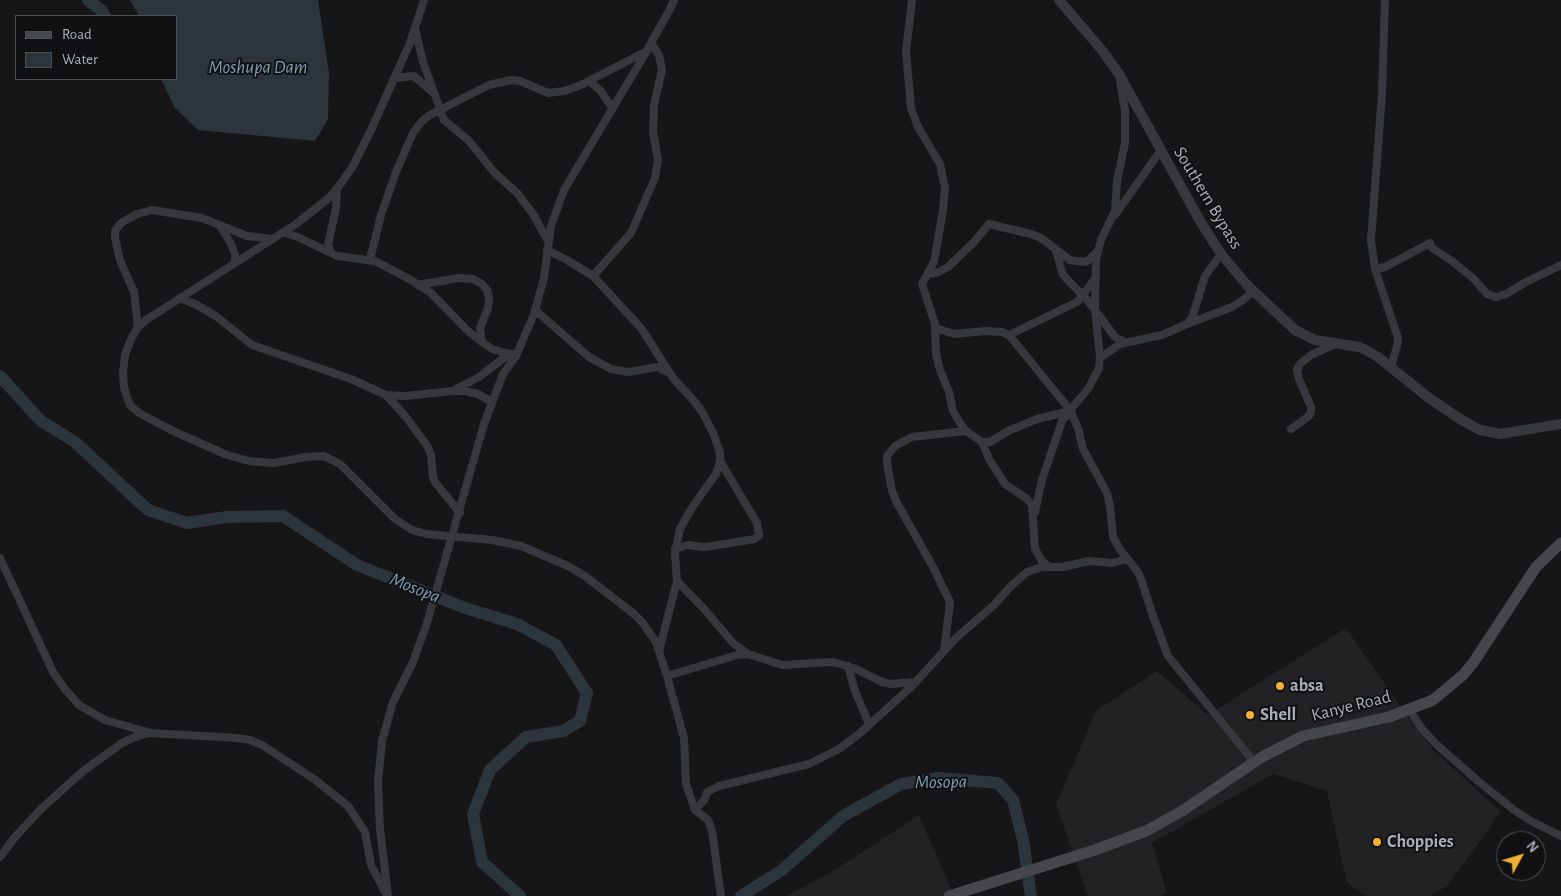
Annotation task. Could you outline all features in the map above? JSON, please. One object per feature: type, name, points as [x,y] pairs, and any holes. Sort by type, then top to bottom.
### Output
[{"type":"main road","name":"Kanye Road","points":[[949,896],[1122,840],[1164,822],[1254,762],[1303,736],[1389,717],[1433,700],[1463,675],[1482,652],[1536,568],[1561,543]]},
{"type":"street","points":[[424,0],[415,29],[371,130],[353,166],[337,188],[329,198],[273,239],[138,327],[125,355],[123,372],[126,397],[130,405],[139,413],[171,430],[227,455],[249,461],[273,463],[324,456],[340,464],[382,508],[412,530],[426,534],[492,540],[521,546],[568,566],[585,576],[634,614],[649,631],[659,651],[667,676],[684,738],[686,784],[695,810],[708,820],[712,831],[721,896]]},
{"type":"street","points":[[388,896],[378,798],[382,741],[393,702],[427,624],[492,402],[512,355],[536,310],[542,287],[551,226],[564,190],[670,11],[674,0]]},
{"type":"street","points":[[912,0],[906,51],[911,108],[918,127],[940,164],[945,188],[934,262],[922,284],[935,328],[936,354],[954,411],[960,423],[966,431],[982,442],[996,473],[1005,484],[1029,500],[1032,505],[1035,549],[1042,561],[1048,566]]},
{"type":"street","name":"Southern Bypass","points":[[1059,0],[1101,49],[1119,74],[1200,221],[1221,254],[1253,291],[1295,330],[1315,340],[1359,347],[1366,350],[1453,415],[1480,430],[1500,434],[1561,424]]},
{"type":"street","points":[[1386,0],[1382,94],[1371,240],[1374,268],[1398,338],[1390,367]]},
{"type":"street","points":[[415,29],[422,62],[444,120],[469,141],[494,172],[518,194],[533,214],[548,241]]},
{"type":"street","points":[[593,276],[631,233],[656,178],[658,160],[653,132],[654,105],[662,70],[658,55],[651,43]]},
{"type":"street","points":[[370,260],[381,215],[396,172],[413,133],[422,121],[439,110],[489,85],[511,80],[520,81],[548,92],[564,91],[589,81],[647,50]]},
{"type":"street","points":[[1114,216],[1117,181],[1126,129],[1119,74]]},
{"type":"street","points":[[394,78],[414,76],[433,92]]},
{"type":"street","points":[[589,81],[601,91],[612,108]]},
{"type":"street","points":[[928,274],[936,273],[948,267],[974,242],[989,224],[1041,238],[1070,260],[1081,262],[1089,260],[1097,252],[1114,216],[1161,150]]},
{"type":"street","points":[[332,253],[328,244],[336,210],[337,188]]},
{"type":"street","points":[[138,327],[136,301],[120,260],[115,238],[115,231],[121,223],[137,214],[152,210],[202,218],[247,236],[273,239]]},
{"type":"street","points":[[219,224],[235,254],[235,263]]},
{"type":"street","points":[[283,232],[343,257],[380,263],[431,293],[467,330],[492,349],[512,355]]},
{"type":"street","points":[[1374,268],[1391,264],[1430,243],[1432,248],[1452,260],[1474,279],[1487,294],[1496,297],[1506,294],[1561,265]]},
{"type":"street","points":[[547,250],[593,276],[641,328],[670,373],[702,413],[714,435],[720,454],[716,474],[693,506],[680,529],[675,549],[677,580],[659,651]]},
{"type":"street","points":[[1056,250],[1063,275],[1095,310],[1115,337],[1125,342]]},
{"type":"street","points":[[1034,517],[1042,480],[1061,424],[1088,389],[1099,368],[1100,358],[1095,310],[1097,252]]},
{"type":"street","points":[[1187,324],[1194,311],[1205,276],[1221,254]]},
{"type":"street","points":[[418,285],[459,278],[473,280],[482,284],[487,290],[489,298],[488,308],[480,328],[482,342]]},
{"type":"street","points":[[1009,335],[1074,304],[1083,296],[1095,279]]},
{"type":"street","points":[[1100,358],[1125,342],[1162,335],[1232,307],[1253,291]]},
{"type":"street","points":[[180,298],[197,305],[217,317],[252,345],[351,379],[386,395],[406,396],[465,391],[478,394],[492,402]]},
{"type":"street","points":[[536,310],[588,357],[611,369],[629,372],[657,367],[670,373]]},
{"type":"street","points":[[935,328],[954,334],[986,331],[1002,332],[1009,335],[1071,411],[1078,428],[1083,450],[1107,493],[1113,537],[1141,579],[1162,642],[1172,661],[1254,762]]},
{"type":"street","points":[[1291,429],[1309,416],[1311,412],[1311,407],[1297,370],[1300,364],[1310,355],[1335,344]]},
{"type":"street","points":[[452,391],[479,377],[512,355]]},
{"type":"street","points":[[386,395],[406,417],[428,448],[431,455],[435,482],[460,513]]},
{"type":"street","points":[[982,442],[990,442],[1008,431],[1037,419],[1071,411]]},
{"type":"street","points":[[944,652],[950,602],[932,565],[897,503],[892,491],[887,463],[891,450],[912,438],[966,431]]},
{"type":"street","points":[[675,549],[688,545],[712,546],[755,539],[759,536],[757,524],[720,461]]},
{"type":"street","points":[[0,558],[50,663],[64,688],[80,705],[105,720],[151,733],[236,738],[250,740],[262,746],[314,779],[348,806],[367,839],[371,865],[388,896]]},
{"type":"street","points":[[695,810],[710,790],[759,775],[810,764],[839,749],[916,682],[956,638],[994,605],[1019,578],[1036,569],[1048,566],[1062,567],[1089,561],[1112,563],[1127,559]]},
{"type":"street","points":[[677,580],[709,614],[732,643],[748,654],[782,665],[832,662],[848,666],[882,682],[902,684],[916,682]]},
{"type":"street","points":[[667,676],[737,655],[748,654]]},
{"type":"street","points":[[848,666],[855,691],[869,724]]},
{"type":"street","points":[[1409,709],[1422,729],[1437,745],[1478,781],[1514,810],[1561,836]]},
{"type":"street","points":[[0,858],[15,837],[41,809],[82,772],[122,743],[151,733]]},
{"type":"shaded area","points":[[1346,628],[1434,751],[1501,812],[1447,886],[1430,896],[1366,896],[1355,889],[1346,880],[1327,791],[1273,774],[1152,843],[1167,893],[1159,896],[1088,896],[1056,804],[1096,711],[1157,671],[1208,715]]},
{"type":"shaded area","points":[[919,815],[954,896],[786,896],[835,870]]},
{"type":"water","name":"Moshupa Dam","points":[[130,0],[318,0],[329,73],[328,119],[315,141],[198,130],[175,108],[161,80],[178,80],[178,15],[138,15]]},
{"type":"waterway","name":"Mosopa","points":[[88,0],[104,15]]},
{"type":"waterway","name":"Mosopa","points":[[0,376],[41,421],[75,442],[148,510],[187,523],[227,517],[283,516],[357,565],[465,608],[517,624],[556,645],[587,693],[580,721],[563,731],[526,737],[490,770],[473,814],[482,862],[520,896]]},
{"type":"waterway","name":"Mosopa","points":[[741,896],[782,870],[843,816],[901,784],[939,778],[998,783],[1013,800],[1023,840],[1031,896]]},
{"type":"place","name":"absa","points":[[1280,686]]},
{"type":"place","name":"Shell","points":[[1250,715]]},
{"type":"place","name":"Choppies","points":[[1377,842]]}]
